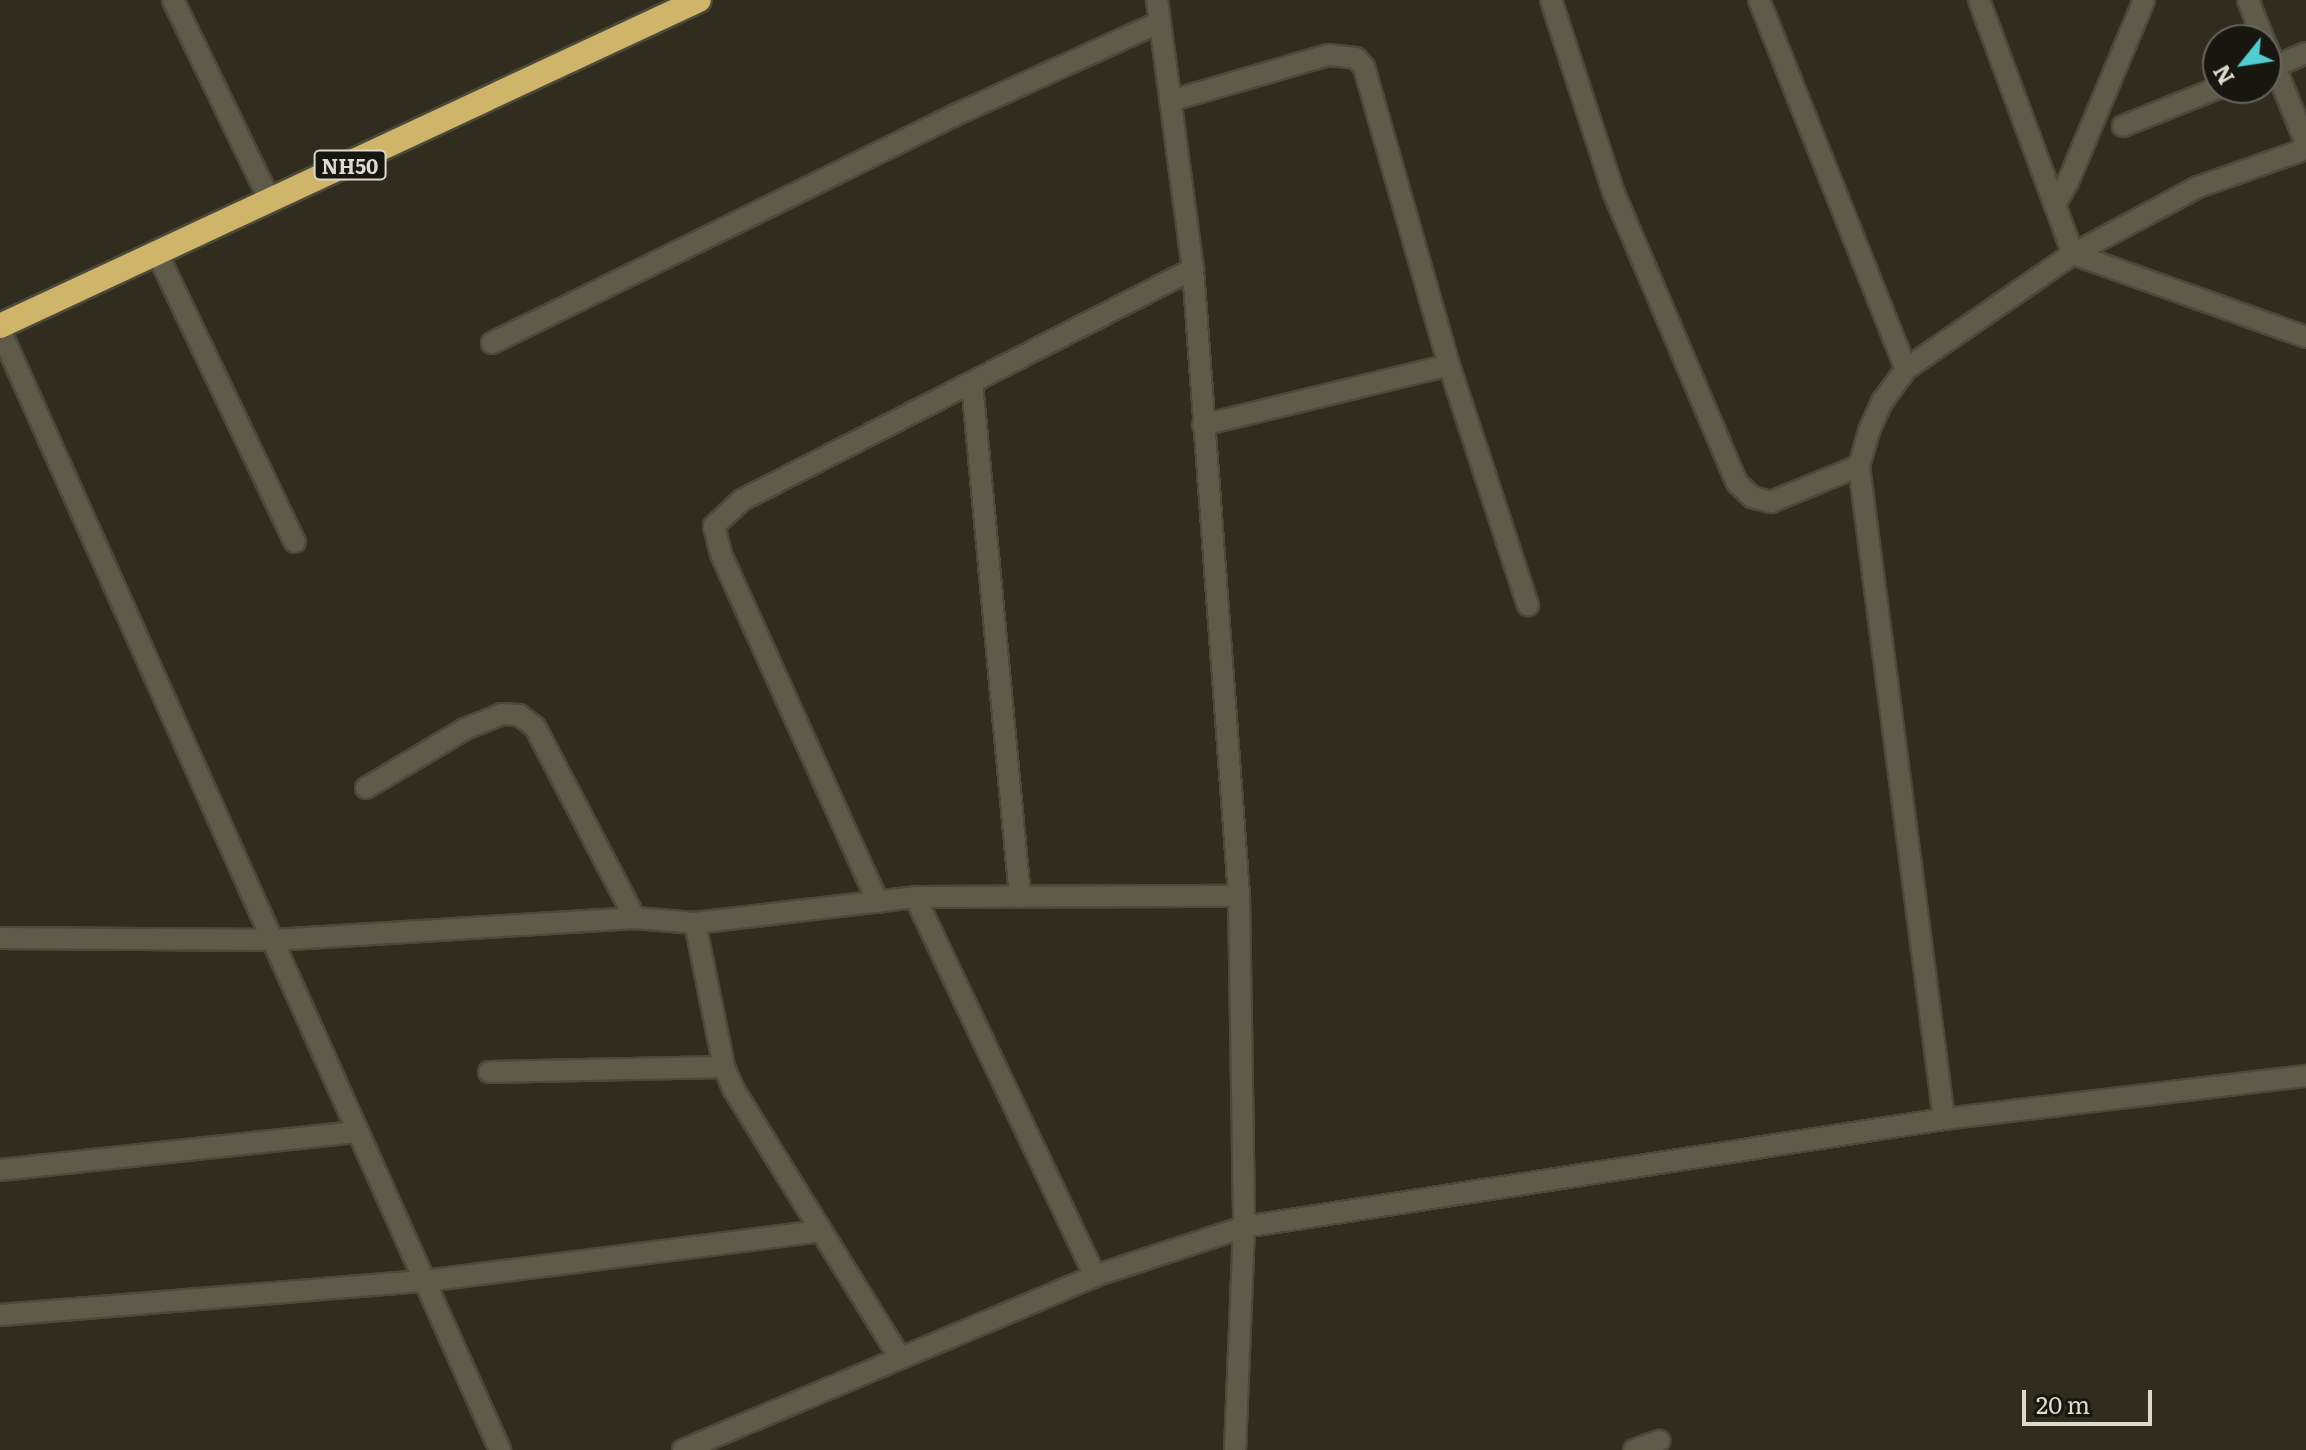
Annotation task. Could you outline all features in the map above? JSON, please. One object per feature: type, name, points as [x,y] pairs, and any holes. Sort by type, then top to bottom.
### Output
[{"type":"highway","name":"NH50","points":[[0,328],[699,0]]},
{"type":"street","points":[[173,0],[270,201]]},
{"type":"street","points":[[1157,0],[1193,269],[1239,896],[1244,1227],[1235,1450]]},
{"type":"street","points":[[1551,0],[1613,191],[1737,483],[1752,497],[1771,502],[1859,466]]},
{"type":"street","points":[[1759,0],[1906,369]]},
{"type":"street","points":[[1979,0],[2073,254]]},
{"type":"street","points":[[2055,205],[2068,182],[2144,0]]},
{"type":"street","points":[[2248,0],[2258,24]]},
{"type":"street","points":[[492,343],[953,116],[1158,23]]},
{"type":"street","points":[[2282,63],[2306,53]]},
{"type":"street","points":[[1170,101],[1328,55],[1356,58],[1369,81],[1449,365],[1528,605]]},
{"type":"street","points":[[2123,126],[2202,94]]},
{"type":"street","points":[[1944,1119],[1859,466],[1869,431],[1882,402],[1906,369],[2073,254],[2198,187],[2306,146],[2282,94]]},
{"type":"street","points":[[157,253],[295,542]]},
{"type":"street","points":[[2073,254],[2306,337]]},
{"type":"street","points":[[878,902],[721,554],[714,526],[742,500],[1193,269]]},
{"type":"street","points":[[0,328],[500,1450]]},
{"type":"street","points":[[1203,425],[1449,365]]},
{"type":"street","points":[[972,383],[1020,897]]},
{"type":"street","points":[[366,788],[465,729],[502,714],[519,715],[535,727],[635,918]]},
{"type":"street","points":[[0,938],[274,940],[635,918],[695,923],[915,897],[1239,896]]},
{"type":"street","points":[[915,897],[1095,1276]]},
{"type":"street","points":[[695,923],[724,1067],[734,1090],[900,1358]]},
{"type":"street","points":[[489,1072],[724,1067]]},
{"type":"street","points":[[683,1450],[1095,1276],[1244,1227],[1944,1119],[2306,1076]]},
{"type":"street","points":[[0,1170],[358,1132]]},
{"type":"street","points":[[0,1315],[425,1281],[821,1231]]},
{"type":"street","points":[[1634,1450],[1659,1441]]}]
